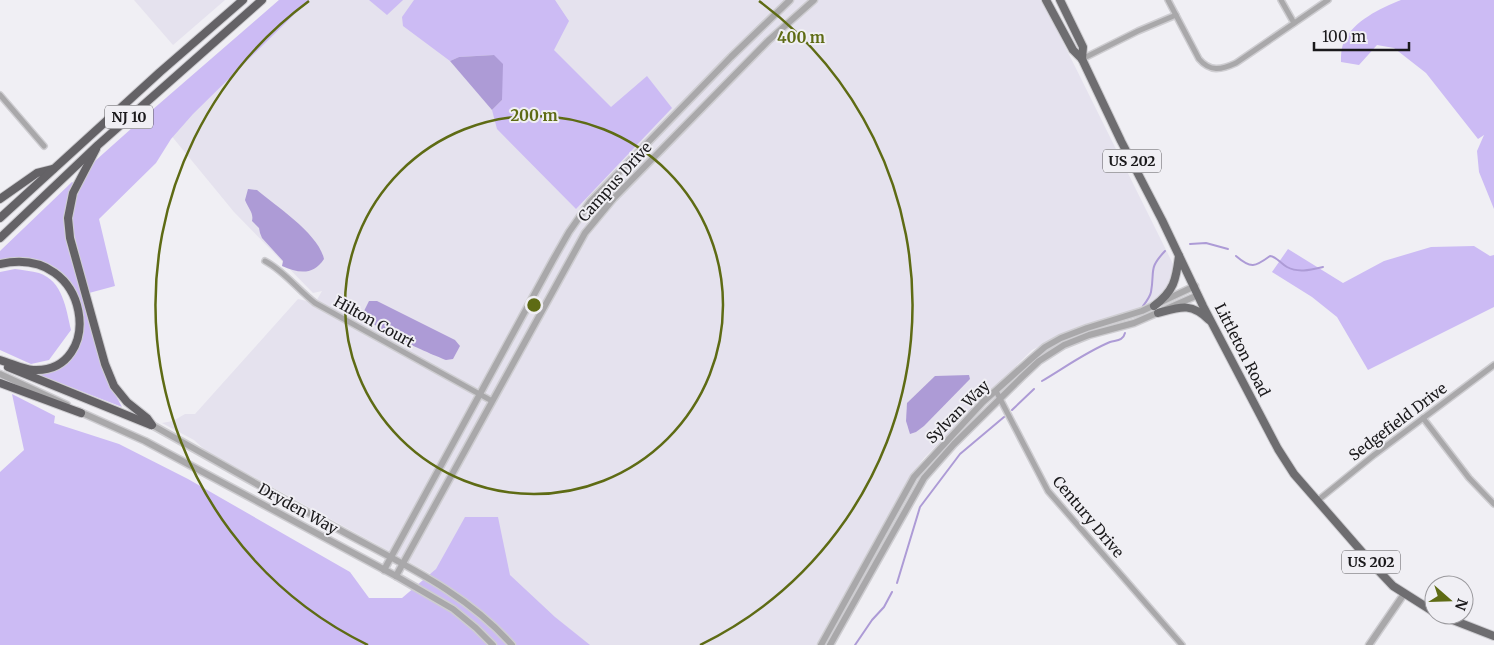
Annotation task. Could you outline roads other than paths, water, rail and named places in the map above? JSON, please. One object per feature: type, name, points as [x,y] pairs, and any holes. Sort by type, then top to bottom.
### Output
[{"type":"highway","name":"NJ 10","points":[[0,218],[167,66],[243,0]]},
{"type":"highway","name":"NJ 10","points":[[0,238],[98,145],[262,0]]},
{"type":"highway","points":[[98,145],[91,162],[82,174],[73,193],[68,218],[70,238],[98,339],[114,386],[127,402],[147,418],[152,425]]},
{"type":"highway","points":[[0,199],[36,173],[55,168]]},
{"type":"highway","points":[[0,264],[13,261],[30,262],[44,266],[58,275],[67,284],[76,298],[80,320],[75,345],[64,359],[54,366],[32,370],[0,360]]},
{"type":"highway","points":[[0,364],[152,425]]},
{"type":"highway","points":[[0,384],[81,413]]},
{"type":"main road","name":"Littleton Road","points":[[1046,0],[1073,50],[1082,59],[1121,141],[1270,437],[1294,474],[1376,568],[1393,586],[1424,606]]},
{"type":"main road","name":"Littleton Road","points":[[1060,0],[1083,47],[1082,59]]},
{"type":"main road","points":[[1156,309],[1172,287],[1180,256]]},
{"type":"main road","points":[[1156,309],[1189,307],[1198,311],[1212,323]]},
{"type":"main road","points":[[1466,625],[1494,636]]},
{"type":"street","name":"Campus Drive","points":[[384,570],[561,246],[590,202],[731,57],[790,0]]},
{"type":"street","name":"Campus Drive","points":[[396,576],[585,232],[598,216],[768,41],[814,0]]},
{"type":"street","points":[[1168,0],[1199,59],[1205,65],[1216,69],[1225,68],[1236,63],[1328,0]]},
{"type":"street","points":[[1281,0],[1294,23]]},
{"type":"street","points":[[1082,59],[1138,31],[1176,15]]},
{"type":"street","points":[[0,95],[44,146]]},
{"type":"street","name":"Hilton Court","points":[[264,261],[278,268],[301,292],[315,303],[492,401]]},
{"type":"street","name":"Sylvan Way","points":[[830,645],[924,478],[954,444],[1039,361],[1064,345],[1134,323],[1195,286]]},
{"type":"street","name":"Sylvan Way","points":[[821,645],[914,477],[996,391],[1045,347],[1061,338],[1086,328],[1156,309],[1198,295]]},
{"type":"street","name":"Sedgefield Drive","points":[[1317,501],[1494,365]]},
{"type":"street","name":"Dryden Way","points":[[0,374],[56,399],[81,413],[146,441],[396,576],[453,609],[493,645]]},
{"type":"street","name":"Century Drive","points":[[996,391],[1048,492],[1182,645]]},
{"type":"street","points":[[1423,418],[1469,478],[1494,504]]},
{"type":"street","name":"Dryden Way","points":[[152,425],[463,600],[482,614],[512,645]]},
{"type":"street","points":[[1370,645],[1404,594]]},
{"type":"waterway","points":[[1190,244],[1206,243],[1228,249]]},
{"type":"waterway","points":[[1143,306],[1150,294],[1154,266],[1165,251]]},
{"type":"waterway","points":[[1236,256],[1249,265],[1257,264],[1270,256],[1295,270],[1323,267]]},
{"type":"waterway","points":[[1042,381],[1092,350],[1121,339],[1125,333]]},
{"type":"waterway","points":[[1012,410],[1034,389]]},
{"type":"waterway","points":[[897,583],[920,507],[960,454],[1004,417]]},
{"type":"waterway","points":[[855,645],[872,620],[884,607],[892,592]]}]
